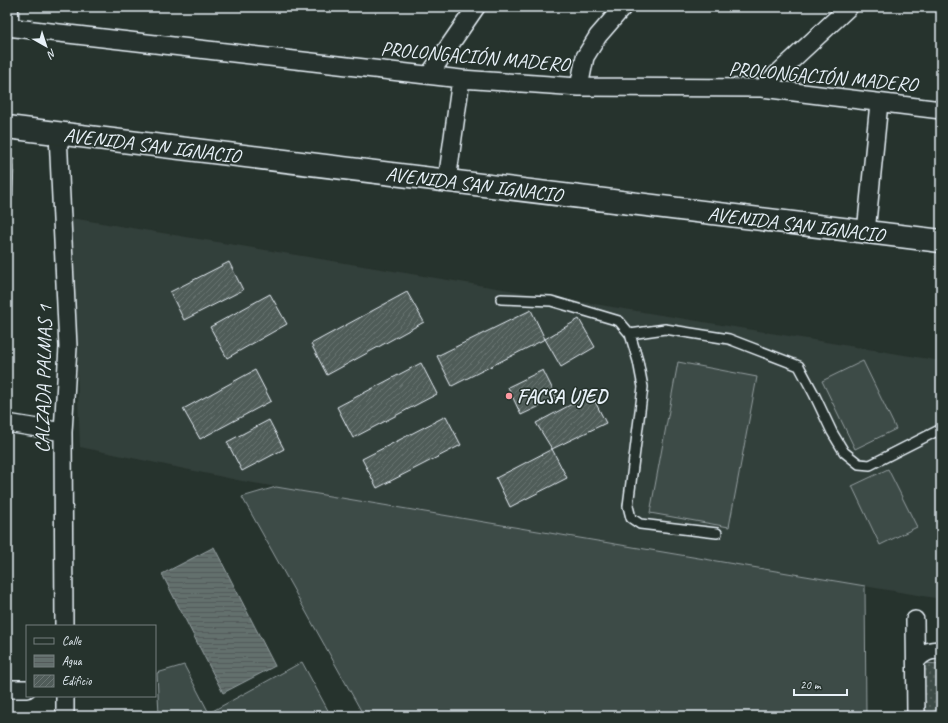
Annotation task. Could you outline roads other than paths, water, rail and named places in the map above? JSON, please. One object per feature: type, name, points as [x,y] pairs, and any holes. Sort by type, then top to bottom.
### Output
[{"type":"street","points":[[7,7],[7,26]]},
{"type":"street","points":[[429,75],[476,7]]},
{"type":"street","points":[[579,87],[586,57],[598,36],[623,7]]},
{"type":"street","points":[[762,88],[849,7]]},
{"type":"street","name":"PROLONGACIÓN MADERO","points":[[7,26],[461,79],[579,87],[762,88],[941,110]]},
{"type":"street","points":[[447,181],[461,79]]},
{"type":"street","points":[[866,232],[879,103]]},
{"type":"street","name":"AVENIDA SAN IGNACIO","points":[[7,127],[941,241]]},
{"type":"street","name":"CALZADA PALMAS 1","points":[[58,134],[68,347],[63,432],[64,625]]},
{"type":"street","points":[[7,423],[63,432]]},
{"type":"street","points":[[916,620],[916,716]]},
{"type":"street","points":[[916,661],[920,655],[929,651],[941,650]]},
{"type":"street","points":[[7,689],[26,689]]},
{"type":"street","points":[[65,697],[65,716]]},
{"type":"lane","points":[[501,299],[551,301],[619,321],[630,334],[638,361],[643,387],[628,506],[631,518],[640,524],[717,533]]},
{"type":"lane","points":[[630,334],[665,329],[729,339],[799,366],[832,432],[844,452],[859,464],[870,465],[939,430]]},
{"type":"water","points":[[214,547],[275,666],[223,693],[162,574]]},
{"type":"place","name":"FACSA UJED","points":[[509,396]]}]
